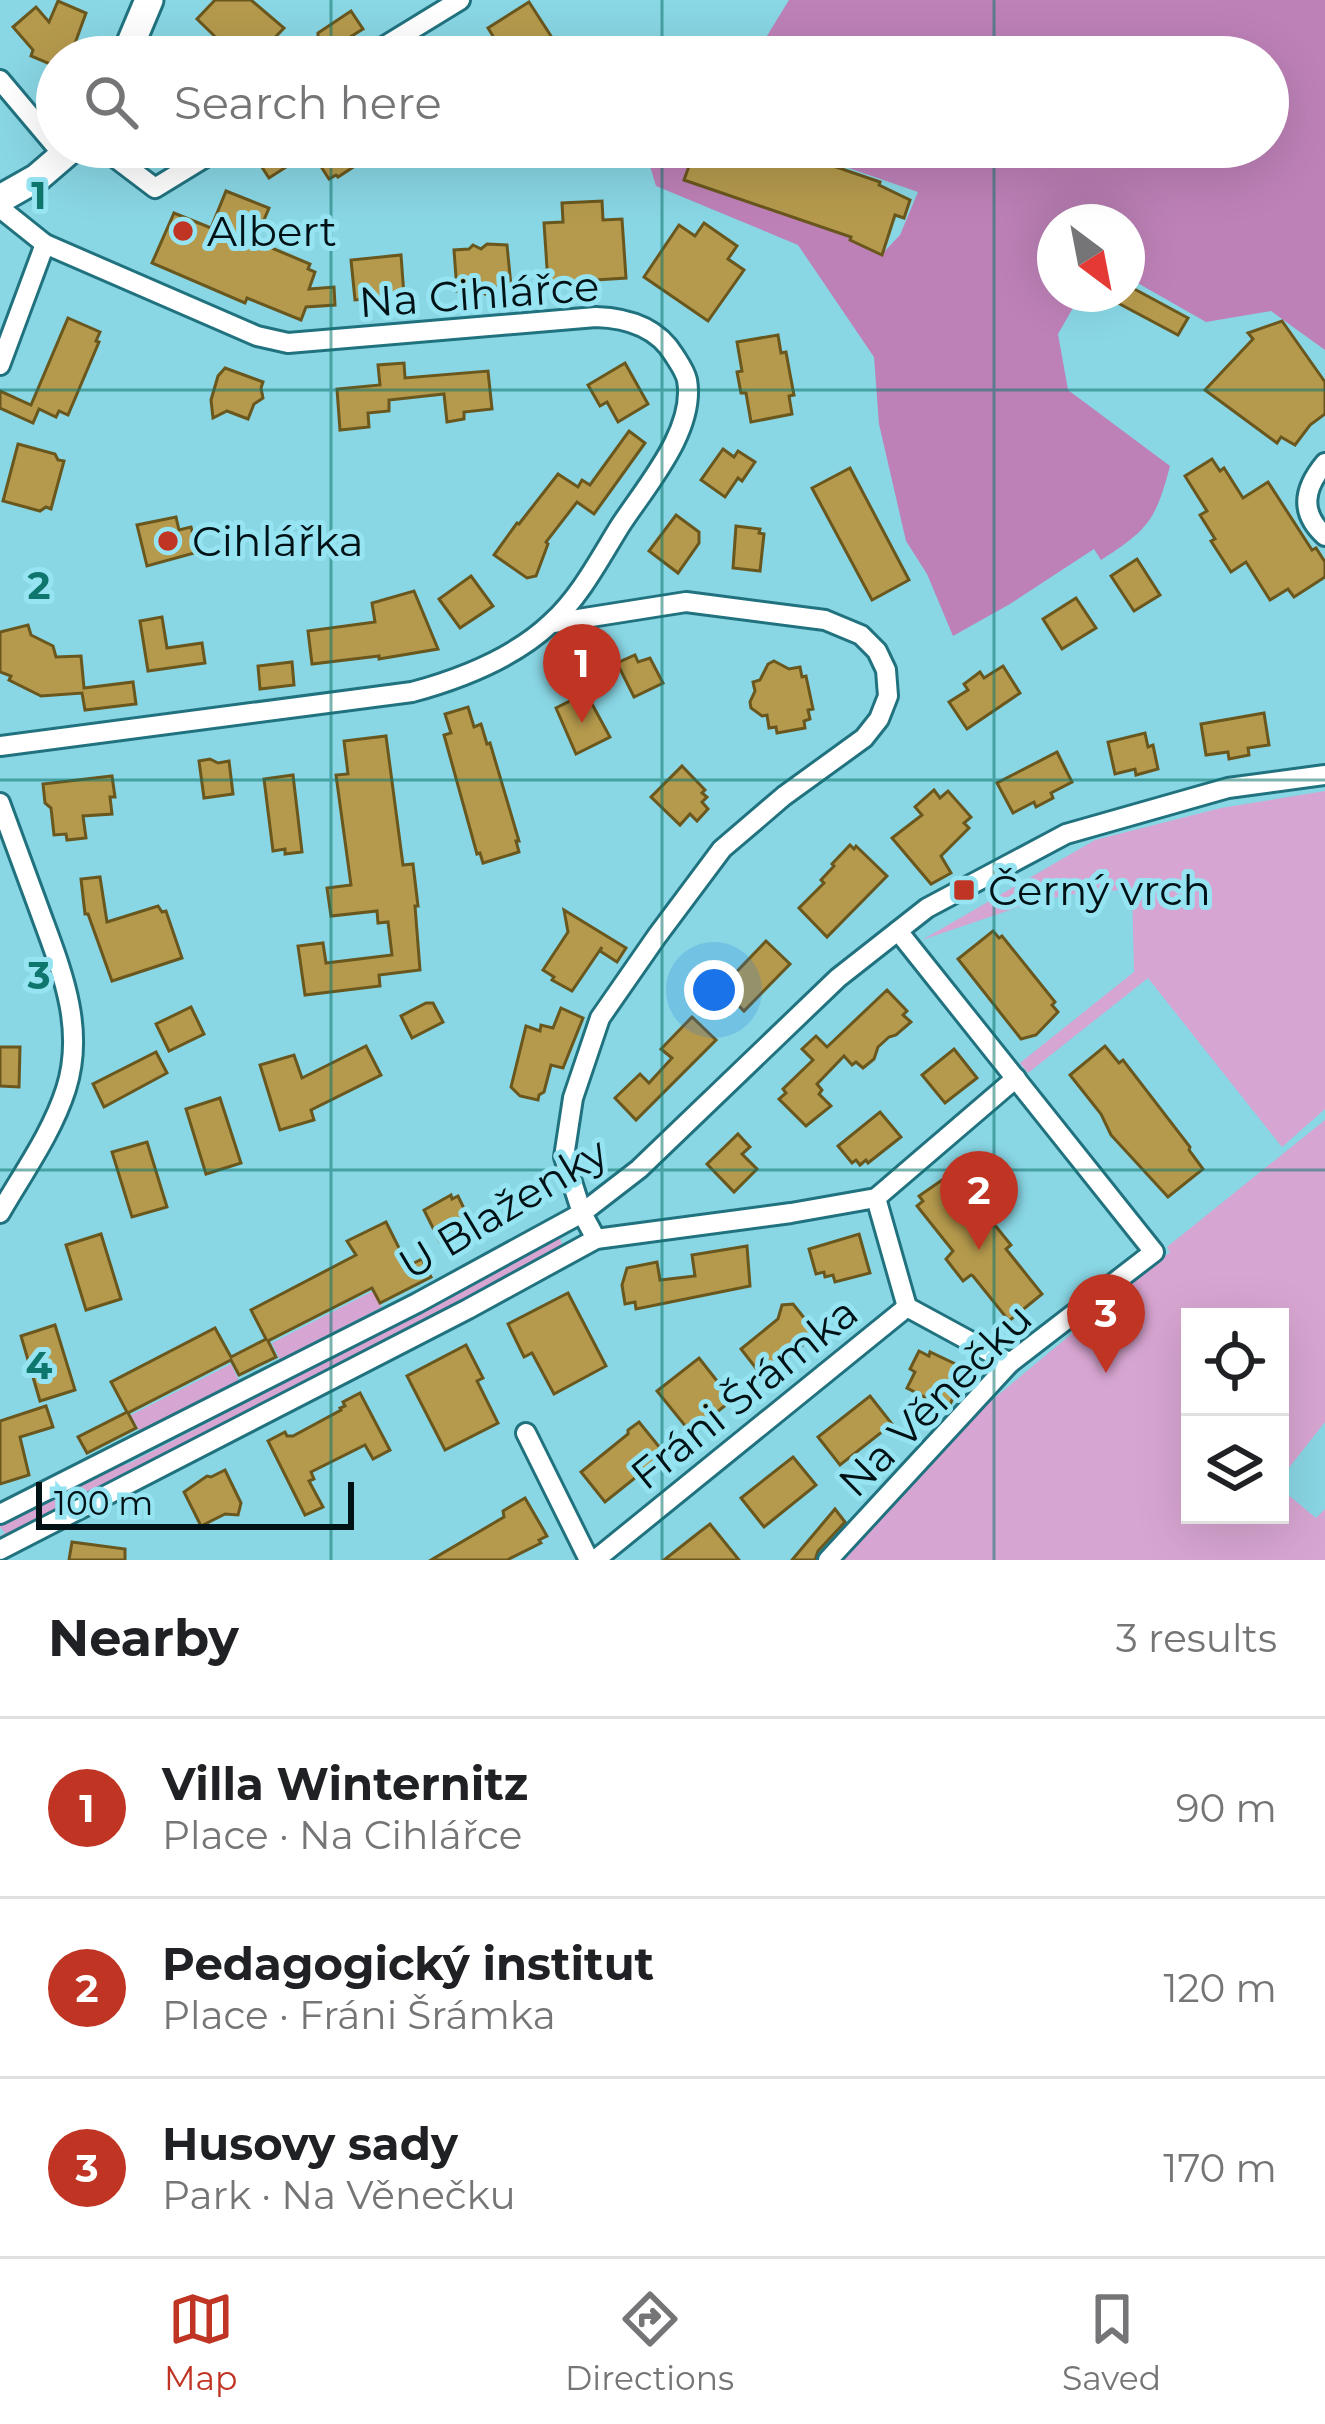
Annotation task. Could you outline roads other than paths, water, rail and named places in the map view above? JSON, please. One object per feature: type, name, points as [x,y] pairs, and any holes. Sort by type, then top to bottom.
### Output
[{"type":"street","points":[[133,36],[149,0]]},
{"type":"street","points":[[402,36],[460,0]]},
{"type":"street","points":[[0,80],[36,118]]},
{"type":"street","points":[[0,204],[49,168]]},
{"type":"street","points":[[129,168],[155,188],[188,168]]},
{"type":"street","name":"Na Cihlářce","points":[[0,204],[45,244],[257,336],[288,343],[620,318],[640,324],[669,346],[686,376],[688,404],[680,434],[553,622],[463,676],[412,692],[0,746]]},
{"type":"street","points":[[0,365],[45,244]]},
{"type":"street","points":[[1325,463],[1309,484],[1305,504],[1314,526],[1325,536]]},
{"type":"street","points":[[553,622],[686,602],[825,620],[861,635],[878,651],[886,670],[887,696],[879,719],[864,738],[722,849],[600,1018],[573,1098],[564,1157],[596,1239],[876,1198],[1016,1078],[898,931]]},
{"type":"street","name":"U Blaženky","points":[[0,1514],[417,1303],[582,1213],[639,1169],[838,978],[927,908],[1066,834],[1228,788],[1325,775]]},
{"type":"street","points":[[0,803],[68,990],[73,1024],[67,1088],[0,1213]]},
{"type":"street","name":"Na Věnečku","points":[[828,1560],[1010,1363],[1154,1252],[1016,1078]]},
{"type":"street","name":"Fráni Šrámka","points":[[592,1560],[907,1307],[876,1198]]},
{"type":"street","name":"U Blaženky","points":[[0,1550],[596,1239]]},
{"type":"street","points":[[907,1307],[1010,1363]]},
{"type":"street","points":[[526,1432],[592,1560]]},
{"type":"place","name":"Albert","points":[[183,231]]},
{"type":"place","name":"Cihlářka","points":[[168,541]]},
{"type":"place","name":"Villa Winternitz","points":[[582,723]]},
{"type":"place","name":"Černý vrch","points":[[964,890]]},
{"type":"place","name":"Pedagogický institut","points":[[979,1250]]},
{"type":"place","name":"Husovy sady","points":[[1106,1373]]}]
